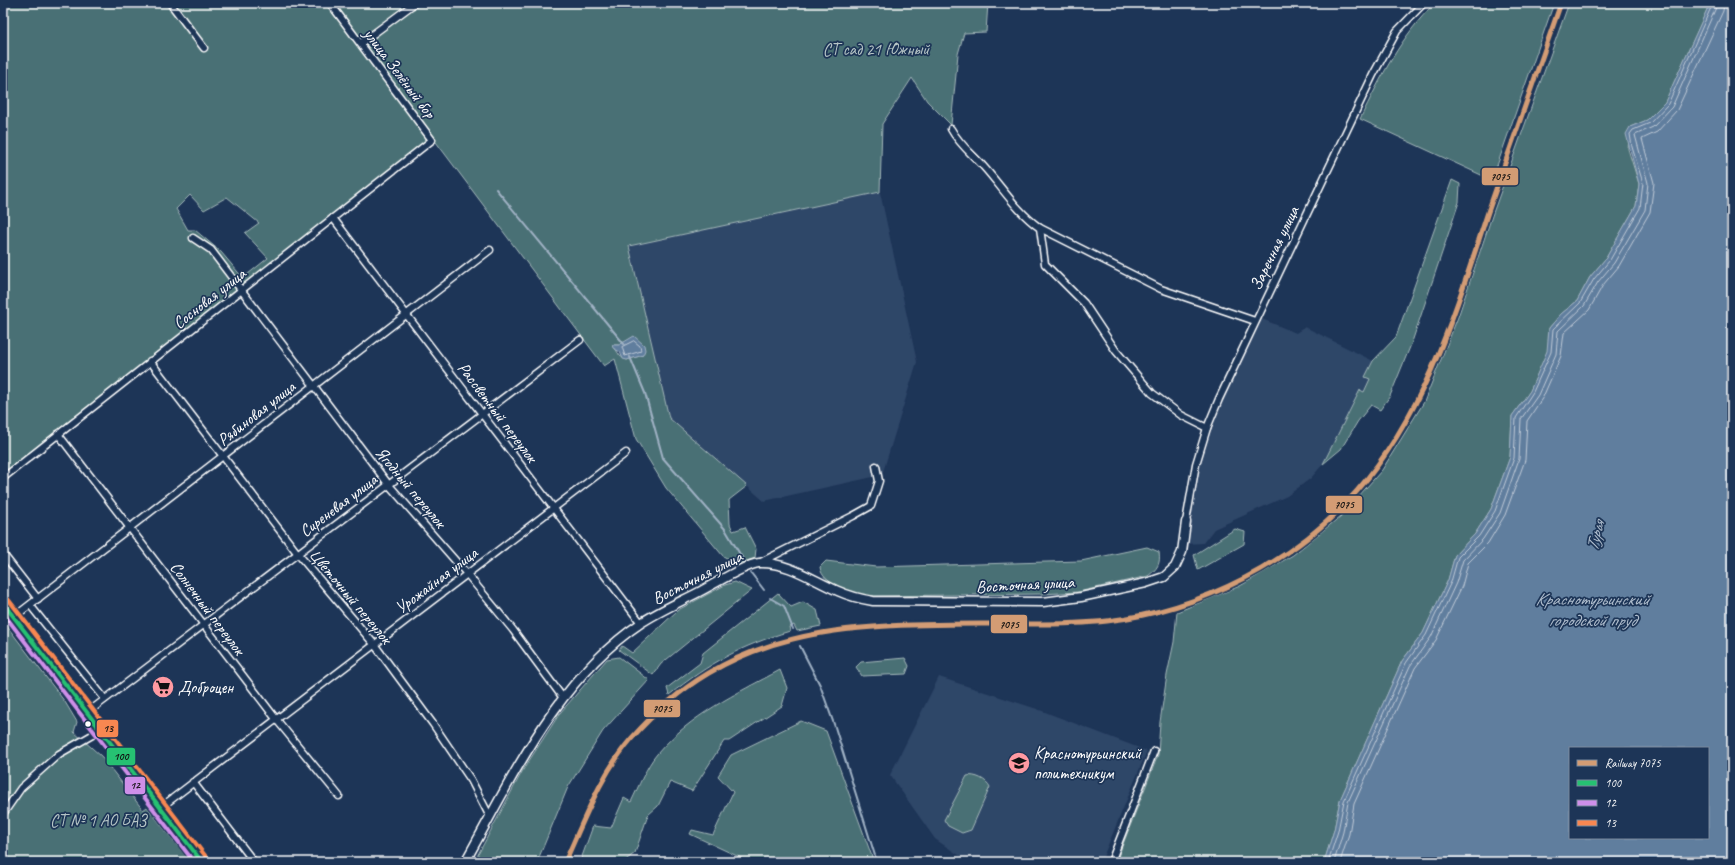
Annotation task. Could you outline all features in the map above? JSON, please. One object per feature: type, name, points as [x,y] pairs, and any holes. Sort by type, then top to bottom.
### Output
[{"type":"main road","points":[[3,603],[202,862]]},
{"type":"street","points":[[170,3],[204,48]]},
{"type":"street","name":"улица Зелёный бор","points":[[330,3],[432,140]]},
{"type":"street","points":[[361,44],[415,3]]},
{"type":"street","name":"Заречная улица","points":[[1186,522],[1196,464],[1207,428],[1255,321],[1373,75],[1398,31],[1424,3]]},
{"type":"street","points":[[951,129],[956,139],[998,183],[1016,206],[1029,220],[1040,228],[1161,290],[1255,321]]},
{"type":"street","name":"Сосновая улица","points":[[3,478],[432,140]]},
{"type":"street","name":"Рассветный переулок","points":[[333,218],[641,622]]},
{"type":"street","points":[[1040,228],[1045,264],[1084,303],[1116,351],[1152,393],[1181,415],[1207,428]]},
{"type":"street","name":"Ягодный переулок","points":[[193,238],[211,250],[242,289],[388,485],[467,574],[513,630],[563,698]]},
{"type":"street","name":"Рябиновая улица","points":[[14,618],[490,250]]},
{"type":"street","name":"Сиреневая улица","points":[[87,713],[580,340]]},
{"type":"street","name":"Цветочный переулок","points":[[150,361],[298,554],[374,644],[434,724],[471,780],[490,817]]},
{"type":"street","name":"Солнечный переулок","points":[[58,434],[276,719],[339,796]]},
{"type":"street","name":"Урожайная улица","points":[[160,808],[626,453]]},
{"type":"street","points":[[757,563],[871,506],[879,481],[876,466]]},
{"type":"street","name":"Восточная улица","points":[[465,862],[528,748],[563,698],[584,673],[611,646],[641,622],[757,563],[788,567],[847,595],[873,601],[1043,602],[1081,597],[1164,578],[1175,567],[1182,552],[1186,522]]},
{"type":"street","points":[[3,554],[38,599]]},
{"type":"street","points":[[30,605],[105,699]]},
{"type":"street","points":[[3,814],[21,788],[59,754],[101,730]]},
{"type":"street","points":[[1111,862],[1154,751]]},
{"type":"street","points":[[193,782],[254,862]]},
{"type":"shaded area","points":[[880,192],[917,362],[882,475],[764,501],[669,418],[629,246]]},
{"type":"shaded area","points":[[1262,319],[1296,333],[1305,327],[1373,361],[1366,376],[1371,379],[1364,392],[1360,390],[1323,464],[1311,478],[1287,496],[1214,529],[1203,543],[1186,544],[1198,464],[1209,428]]},
{"type":"shaded area","name":"Краснотурьинский политехникум","points":[[939,677],[1037,709],[1147,751],[1101,862],[969,862],[935,839],[890,775]]},
{"type":"green space","name":"СТ сад 21 Южный","points":[[3,3],[988,3],[986,32],[964,33],[958,54],[951,125],[927,101],[912,78],[882,124],[880,192],[629,246],[669,418],[747,486],[729,500],[730,524],[733,531],[745,527],[756,549],[755,558],[738,564],[723,556],[666,488],[636,439],[615,359],[604,366],[436,142],[427,141],[3,473]],"holes":[[[190,195],[204,210],[227,197],[259,223],[245,233],[268,258],[243,278],[221,252],[195,230],[188,230],[176,209]],[[613,345],[619,345],[643,355],[627,360],[620,356]]]},
{"type":"green space","points":[[1435,3],[1554,3],[1492,180],[1360,119],[1384,73],[1402,43]]},
{"type":"green space","points":[[1569,3],[1710,3],[1665,102],[1647,120],[1630,127],[1628,149],[1639,184],[1636,206],[1606,258],[1590,277],[1577,301],[1561,314],[1549,328],[1548,350],[1530,391],[1512,416],[1510,457],[1491,509],[1475,534],[1455,555],[1448,580],[1423,633],[1402,661],[1340,800],[1334,830],[1324,862],[1116,862],[1158,755],[1160,722],[1167,675],[1174,642],[1177,612],[1240,586],[1293,555],[1341,516],[1382,470],[1424,402],[1458,317],[1493,213]]},
{"type":"green space","points":[[1452,180],[1460,184],[1459,202],[1412,342],[1390,396],[1380,410],[1371,405],[1358,421],[1341,449],[1323,464],[1360,390],[1364,392],[1370,379],[1365,377],[1373,361],[1396,337]]},
{"type":"green space","points":[[1235,529],[1245,532],[1244,544],[1198,570],[1194,555]]},
{"type":"green space","points":[[1147,547],[1159,552],[1158,566],[1148,576],[1078,592],[1042,594],[866,596],[831,583],[822,573],[820,567],[826,561],[876,567],[1081,561]]},
{"type":"green space","points":[[735,582],[752,590],[661,664],[653,675],[619,650],[622,646],[632,653],[678,610],[725,585]]},
{"type":"green space","points":[[778,593],[791,607],[803,602],[817,610],[821,626],[797,631],[794,625],[789,627],[790,631],[741,649],[726,657],[698,674],[669,695],[667,688],[700,663],[703,653]]},
{"type":"green space","name":"СТ № 1 АО БАЗ","points":[[3,621],[65,702],[77,722],[74,732],[101,756],[143,810],[147,807],[190,862],[3,862]]},
{"type":"green space","points":[[619,657],[649,680],[603,731],[568,787],[537,862],[474,862],[523,770],[560,713],[607,659]]},
{"type":"green space","points":[[905,658],[909,666],[906,674],[862,676],[856,667],[861,662]]},
{"type":"green space","points":[[780,670],[787,688],[782,706],[729,741],[724,741],[692,791],[670,782],[658,806],[648,815],[635,853],[623,862],[580,862],[593,826],[611,828],[624,798],[631,802],[649,765],[670,740],[714,706]]},
{"type":"green space","points":[[801,721],[826,731],[874,862],[750,862],[690,834],[692,830],[713,835],[733,792],[718,776],[731,755]]},
{"type":"green space","points":[[967,776],[980,778],[990,787],[971,830],[962,833],[948,826],[944,820]]},
{"type":"water","name":"Краснотурьинский городской пруд","points":[[1710,3],[1732,3],[1732,862],[1324,862],[1334,830],[1340,800],[1402,661],[1423,633],[1448,580],[1455,555],[1475,534],[1491,509],[1510,457],[1512,416],[1530,391],[1547,351],[1549,328],[1561,314],[1577,301],[1590,277],[1606,258],[1636,206],[1639,184],[1626,134],[1630,127],[1647,120],[1665,102]]},
{"type":"water","points":[[634,336],[644,345],[645,350],[643,355],[627,360],[623,359],[620,352],[613,348],[612,345],[619,345]]},
{"type":"waterway","points":[[496,189],[624,344]]},
{"type":"waterway","points":[[630,357],[645,393],[663,458],[725,529],[744,561]]},
{"type":"waterway","points":[[751,573],[764,590]]},
{"type":"waterway","points":[[770,598],[784,606],[793,629]]},
{"type":"waterway","points":[[800,646],[820,685],[835,727],[877,862]]},
{"type":"rail line","name":"7075","points":[[565,862],[602,782],[620,753],[631,739],[671,700],[713,671],[757,650],[802,637],[850,629],[950,624],[1081,623],[1107,621],[1142,615],[1177,606],[1211,594],[1244,578],[1305,540],[1332,517],[1357,491],[1381,460],[1402,428],[1420,394],[1451,322],[1561,3]]},
{"type":"transit line","name":"13","points":[[8,599],[207,858]]},
{"type":"transit line","name":"100","points":[[3,603],[202,862]]},
{"type":"transit line","name":"12","points":[[3,613],[194,862]]},
{"type":"place","name":"Доброцен","points":[[163,687]]},
{"type":"place","name":"Краснотурьинский политехникум","points":[[1019,763]]},
{"type":"water label","name":"Турья","points":[[1595,536]]}]
